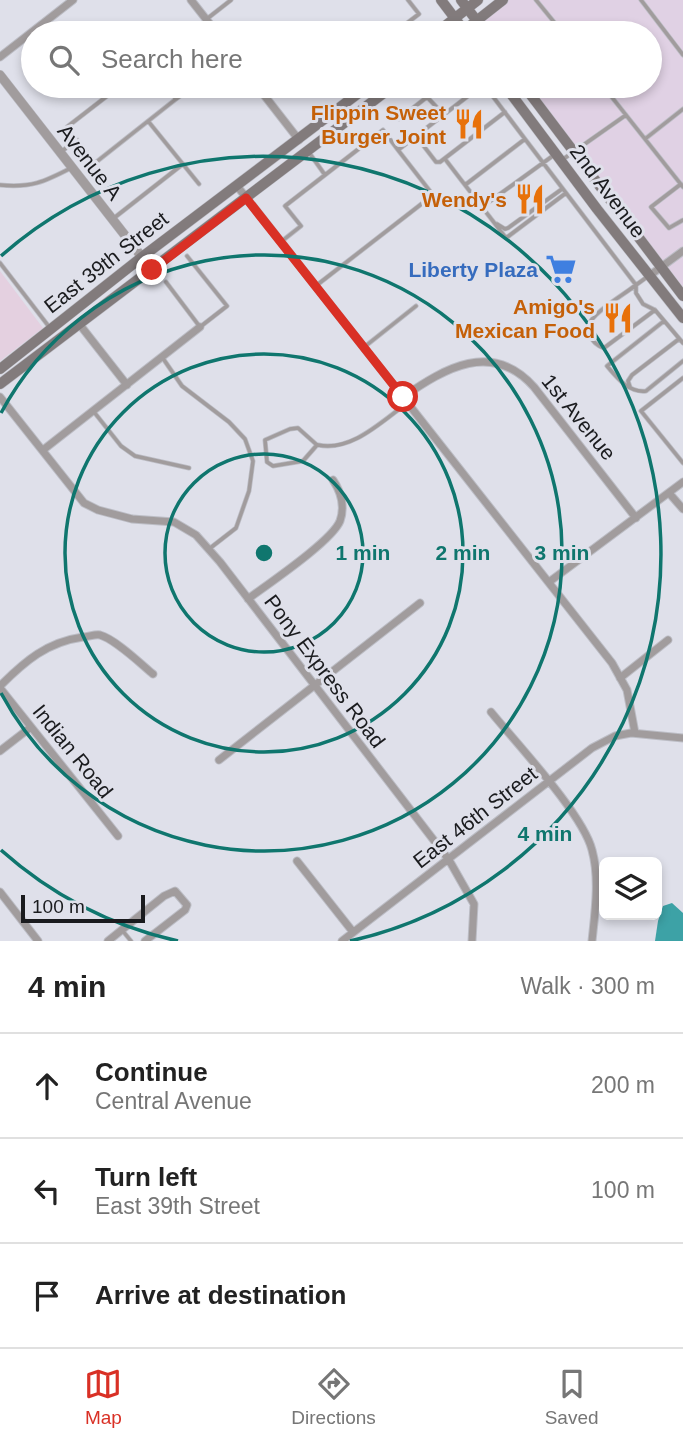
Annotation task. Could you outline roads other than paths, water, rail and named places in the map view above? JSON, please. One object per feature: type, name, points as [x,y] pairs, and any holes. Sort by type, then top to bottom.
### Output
[{"type":"main road","points":[[441,0],[457,21]]},
{"type":"main road","points":[[451,21],[464,4],[478,0]]},
{"type":"main road","points":[[464,4],[477,21],[503,0]]},
{"type":"main road","name":"East 39th Street","points":[[0,369],[142,257],[353,98]]},
{"type":"main road","name":"East 39th Street","points":[[0,384],[377,98]]},
{"type":"main road","name":"2nd Avenue","points":[[514,98],[683,318]]},
{"type":"main road","name":"2nd Avenue","points":[[533,98],[683,296]]},
{"type":"street","points":[[46,21],[73,0]]},
{"type":"street","points":[[191,0],[206,19]]},
{"type":"street","points":[[0,57],[21,41]]},
{"type":"street","name":"Avenue A","points":[[0,75],[152,270]]},
{"type":"street","points":[[266,98],[299,140]]},
{"type":"street","points":[[237,186],[612,663],[631,703],[635,733],[683,738]]},
{"type":"street","points":[[649,276],[683,251]]},
{"type":"street","points":[[80,325],[127,385]]},
{"type":"street","points":[[43,450],[200,327]]},
{"type":"street","name":"1st Avenue","points":[[406,400],[440,373],[459,366],[489,362],[514,371],[534,387],[636,518]]},
{"type":"street","name":"Pony Express Road","points":[[0,397],[83,503],[132,519],[174,522],[197,535],[449,860],[474,904],[472,941]]},
{"type":"street","points":[[248,599],[319,544],[339,523],[342,506],[340,489],[333,480]]},
{"type":"street","points":[[549,582],[683,482]]},
{"type":"street","points":[[669,493],[683,509]]},
{"type":"street","points":[[219,760],[420,603]]},
{"type":"street","points":[[0,687],[25,660],[46,647],[72,639],[100,635],[128,652],[153,674]]},
{"type":"street","points":[[620,678],[668,640]]},
{"type":"street","name":"Indian Road","points":[[0,687],[118,836]]},
{"type":"street","points":[[491,712],[548,782],[587,836],[596,875],[592,941]]},
{"type":"street","points":[[0,751],[31,727]]},
{"type":"street","name":"East 46th Street","points":[[342,941],[592,748],[615,736],[635,733]]},
{"type":"street","points":[[297,861],[353,932]]},
{"type":"street","points":[[0,891],[38,941]]},
{"type":"street","points":[[108,941],[164,896],[175,891],[187,905],[185,910],[145,941]]},
{"type":"lane","points":[[206,19],[231,0]]},
{"type":"lane","points":[[408,0],[419,14],[410,21]]},
{"type":"lane","points":[[536,0],[553,21]]},
{"type":"lane","points":[[642,0],[658,21]]},
{"type":"lane","points":[[662,27],[683,55]]},
{"type":"lane","points":[[104,98],[67,127],[95,163],[176,99]]},
{"type":"lane","points":[[399,120],[426,98]]},
{"type":"lane","points":[[428,98],[444,114]]},
{"type":"lane","points":[[398,150],[465,98]]},
{"type":"lane","points":[[492,98],[636,285],[636,293],[643,304],[655,310],[683,343]]},
{"type":"lane","points":[[613,98],[682,185],[651,207],[669,228],[683,220]]},
{"type":"lane","points":[[510,120],[523,110]]},
{"type":"lane","points":[[645,139],[683,110]]},
{"type":"lane","points":[[416,136],[436,162],[445,159],[505,112]]},
{"type":"lane","points":[[482,207],[543,163],[573,151],[626,115]]},
{"type":"lane","points":[[148,121],[199,184]]},
{"type":"lane","points":[[281,242],[301,226],[285,206],[383,130],[433,195],[315,286]]},
{"type":"lane","points":[[465,185],[526,139]]},
{"type":"lane","points":[[61,153],[77,140]]},
{"type":"lane","points":[[308,151],[325,175]]},
{"type":"lane","points":[[445,159],[506,237],[566,193]]},
{"type":"lane","points":[[112,219],[183,164]]},
{"type":"lane","points":[[0,185],[36,185],[72,167]]},
{"type":"lane","points":[[676,178],[683,172]]},
{"type":"lane","points":[[492,221],[506,229],[562,188]]},
{"type":"lane","points":[[582,215],[597,209]]},
{"type":"lane","points":[[166,282],[200,327],[227,306],[187,256]]},
{"type":"lane","points":[[0,263],[51,330]]},
{"type":"lane","points":[[649,276],[592,318],[590,337],[597,346],[604,348],[655,310]]},
{"type":"lane","points":[[363,348],[416,306]]},
{"type":"lane","points":[[664,321],[607,366],[631,389],[639,392],[646,391],[683,361]]},
{"type":"lane","points":[[631,389],[628,381],[632,375],[679,339]]},
{"type":"lane","points":[[162,356],[183,386],[229,422],[245,439],[253,461],[249,491],[236,528],[209,549]]},
{"type":"lane","points":[[683,379],[641,411],[683,463]]},
{"type":"lane","points":[[317,445],[303,461],[273,466],[267,462],[265,439],[298,428],[317,445],[328,447],[351,442],[406,400]]},
{"type":"lane","points":[[93,410],[121,446],[135,456],[189,468]]},
{"type":"lane","points":[[122,930],[131,941]]},
{"type":"water","points":[[672,903],[683,913],[683,941],[655,941],[658,921],[662,920],[663,906]]},
{"type":"place","name":"Flippin Sweet Burger Joint","points":[[469,124]]},
{"type":"place","name":"Wendy's","points":[[530,199]]},
{"type":"place","name":"Liberty Plaza","points":[[561,269]]},
{"type":"place","name":"Amigo's Mexican Food","points":[[618,318]]}]
